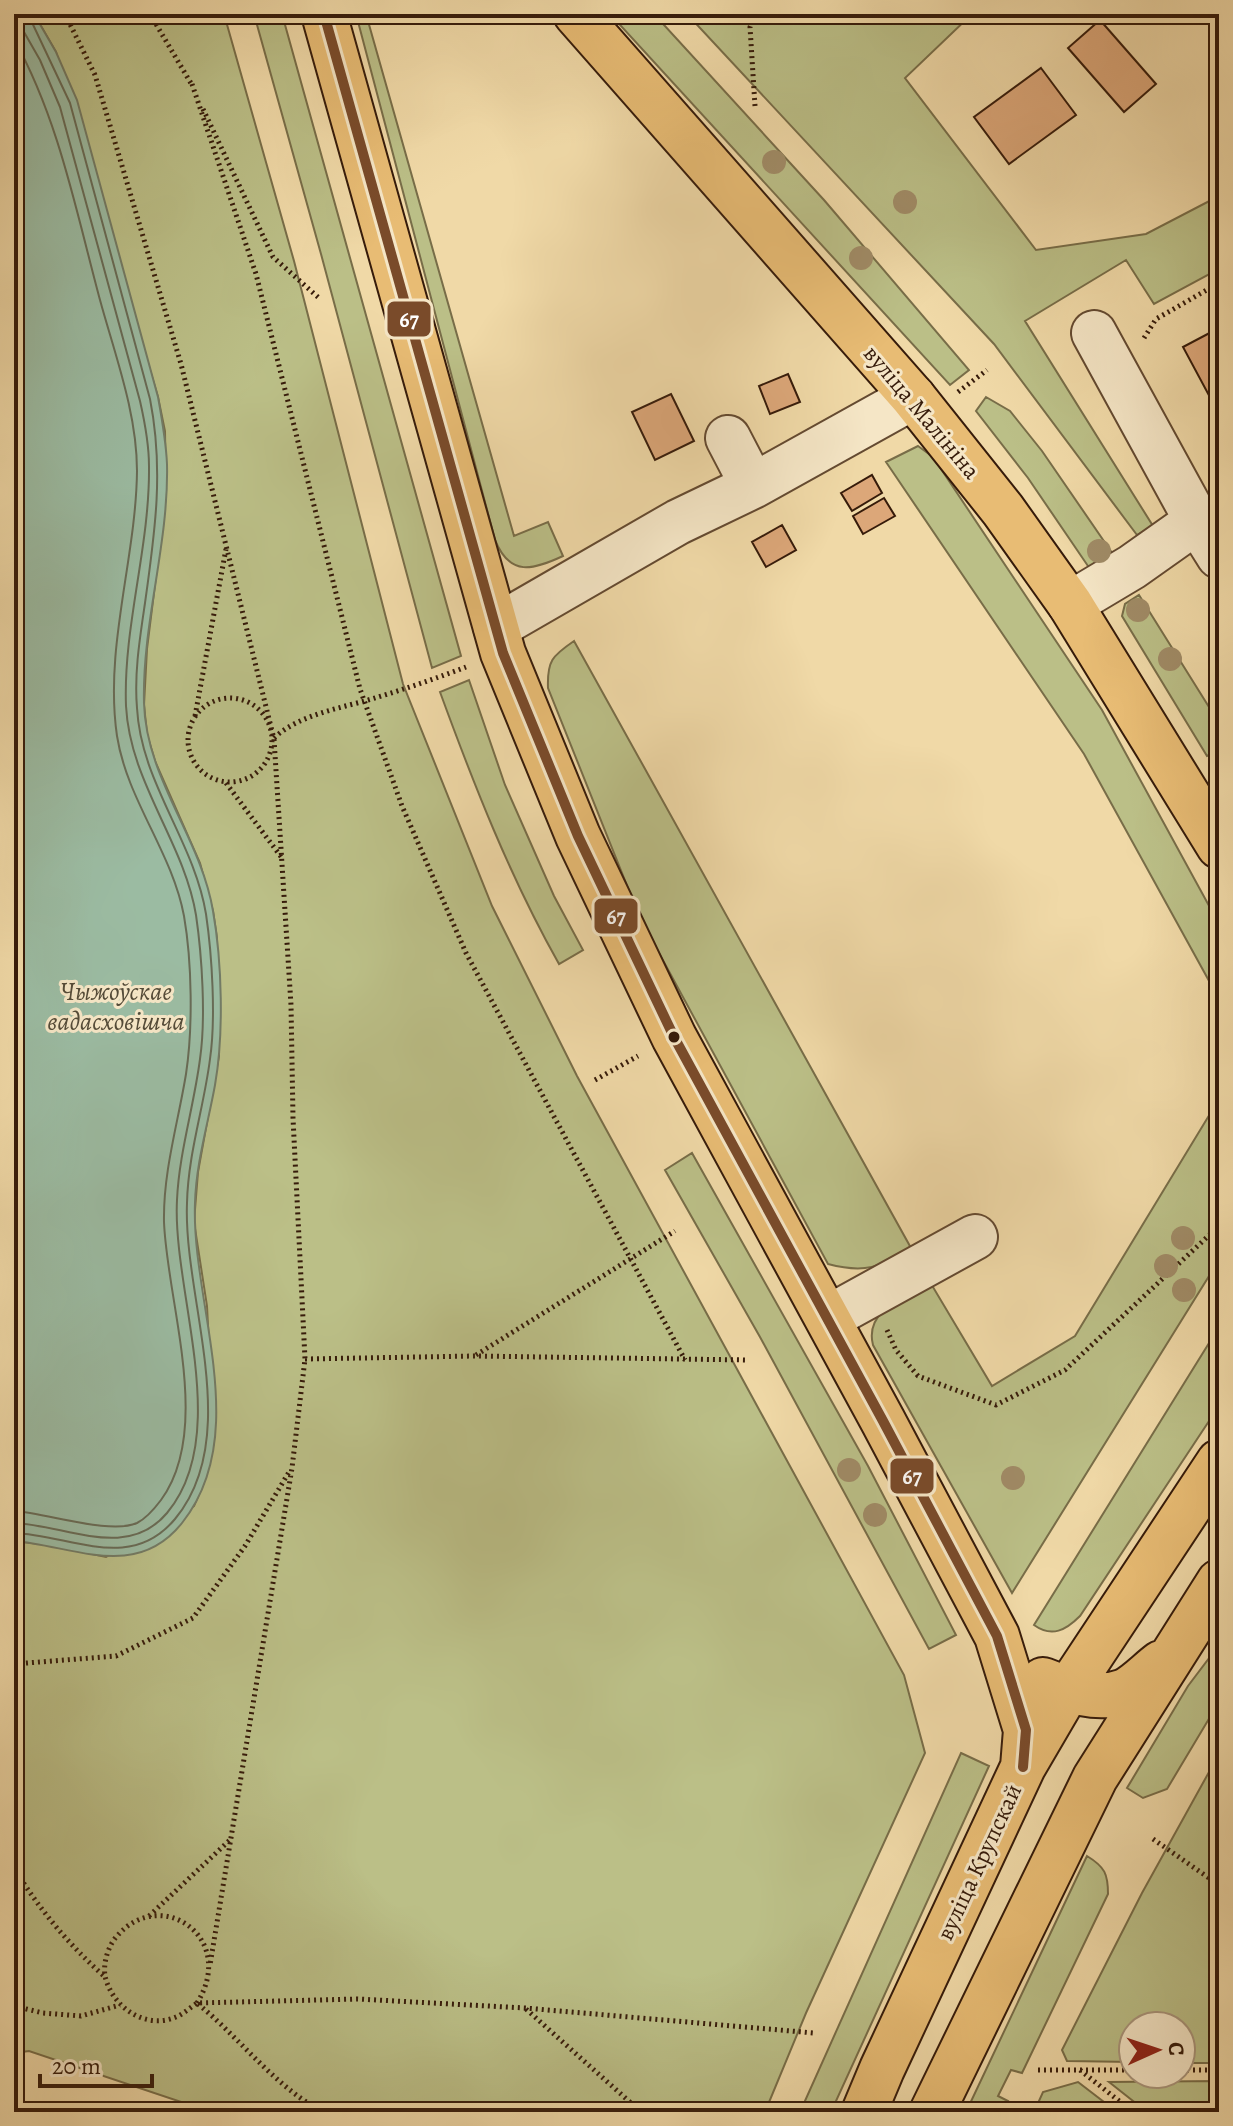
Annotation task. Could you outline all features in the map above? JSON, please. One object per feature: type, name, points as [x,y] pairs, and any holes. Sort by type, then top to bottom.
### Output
[{"type":"main road","points":[[324,14],[503,653],[578,836],[674,1037],[997,1636],[1026,1730],[1023,1767]]},
{"type":"main road","name":"вуліца Малініна","points":[[576,14],[933,396],[1003,510],[1070,604],[1219,846]]},
{"type":"main road","name":"вуліца Крупскай","points":[[864,2112],[1023,1767],[1068,1690],[1219,1462]]},
{"type":"main road","points":[[932,2112],[1095,1778],[1219,1582]]},
{"type":"main road","points":[[997,1636],[1033,1676],[1068,1690],[1098,1696],[1126,1690],[1175,1651]]},
{"type":"lane","points":[[1070,604],[1132,567],[1208,538],[1094,333]]},
{"type":"lane","points":[[496,627],[678,522],[933,396]]},
{"type":"lane","points":[[728,438],[753,486]]},
{"type":"lane","points":[[828,1318],[975,1237]]},
{"type":"path","points":[[65,14],[95,75],[181,364],[274,739],[291,1005],[293,1118],[305,1359],[292,1468],[207,1988],[197,2003],[175,2018],[149,2020],[135,2016],[120,2005],[113,1996],[105,1969],[112,1942],[131,1922],[149,1916],[167,1916],[196,1932],[206,1947],[210,1965]]},
{"type":"path","points":[[150,14],[192,84],[273,257],[319,298]]},
{"type":"path","points":[[755,106],[750,27],[756,14]]},
{"type":"path","points":[[192,84],[256,274],[365,701],[402,806],[466,953],[685,1360]]},
{"type":"path","points":[[1141,343],[1156,319],[1219,283]]},
{"type":"path","points":[[933,396],[987,370]]},
{"type":"path","points":[[194,717],[203,707],[228,697],[254,704],[264,713],[274,739],[272,753],[265,766],[241,782],[226,783],[201,771],[192,759],[188,745],[227,545]]},
{"type":"path","points":[[274,739],[285,728],[315,716],[416,685]]},
{"type":"path","points":[[226,783],[282,858]]},
{"type":"path","points":[[595,1080],[611,1071]]},
{"type":"path","points":[[870,1295],[896,1350],[918,1376],[996,1405],[1065,1370],[1219,1226]]},
{"type":"path","points":[[475,1356],[675,1231]]},
{"type":"path","points":[[305,1359],[475,1356],[748,1360]]},
{"type":"path","points":[[14,1664],[116,1656],[193,1618],[245,1546],[292,1468]]},
{"type":"path","points":[[149,1916],[233,1838]]},
{"type":"path","points":[[1153,1839],[1219,1885]]},
{"type":"path","points":[[14,1868],[32,1899],[76,1952],[106,1979]]},
{"type":"path","points":[[197,2003],[358,1999],[525,2008],[814,2033]]},
{"type":"path","points":[[197,2003],[221,2023],[254,2059],[323,2112]]},
{"type":"path","points":[[14,2006],[43,2013],[81,2016],[120,2005]]},
{"type":"path","points":[[525,2008],[641,2112]]},
{"type":"path","points":[[1038,2070],[1117,2070]]},
{"type":"path","points":[[1080,2070],[1133,2112]]},
{"type":"path","points":[[1197,2070],[1219,2070]]},
{"type":"shaded area","points":[[34,14],[224,14],[294,261],[403,684],[492,906],[577,1076],[904,1675],[925,1753],[806,2013],[765,2112],[211,2112],[29,2051],[14,2053],[14,1541],[106,1557],[194,1506],[203,1485],[214,1443],[207,1306],[194,1222],[198,1172],[219,1056],[217,938],[213,911],[200,863],[155,761],[147,734],[144,705],[147,649],[166,496],[165,431],[158,397],[56,52]]},
{"type":"shaded area","points":[[254,14],[282,14],[461,656],[432,668],[321,254]]},
{"type":"shaded area","points":[[356,14],[366,14],[514,536],[548,522],[563,556],[542,565],[515,565],[501,552],[495,540]]},
{"type":"shaded area","points":[[610,14],[654,14],[824,200],[969,370],[950,385]]},
{"type":"shaded area","points":[[687,14],[972,14],[905,78],[1036,250],[1146,234],[1219,196],[1219,269],[1154,304],[1126,260],[1025,321],[1153,526],[1137,535],[994,344]]},
{"type":"shaded area","points":[[986,397],[1010,411],[1042,451],[1119,563],[1090,569],[1028,478],[976,411]]},
{"type":"shaded area","points":[[918,446],[933,457],[1102,710],[1219,924],[1219,999],[1084,754],[886,462]]},
{"type":"shaded area","points":[[1139,595],[1219,723],[1219,751],[1207,756],[1122,616],[1125,604]]},
{"type":"shaded area","points":[[574,641],[911,1248],[890,1260],[863,1268],[828,1264],[640,918],[548,688],[552,660]]},
{"type":"shaded area","points":[[469,680],[505,785],[554,896],[583,950],[559,964],[494,830],[440,692]]},
{"type":"shaded area","points":[[1219,1099],[1219,1260],[1012,1593],[873,1345],[875,1322],[889,1306],[930,1282],[992,1386],[1075,1336]]},
{"type":"shaded area","points":[[692,1153],[868,1466],[956,1635],[929,1649],[760,1337],[665,1170]]},
{"type":"shaded area","points":[[1219,1327],[1219,1406],[1080,1616],[1053,1632],[1034,1625]]},
{"type":"shaded area","points":[[1219,1645],[1219,1702],[1167,1789],[1143,1798],[1127,1788],[1188,1686]]},
{"type":"shaded area","points":[[961,1753],[989,1766],[831,2112],[800,2112]]},
{"type":"shaded area","points":[[1219,1754],[1219,2063],[1197,2063],[1197,2010],[1117,2010],[1117,2062],[1067,2061],[1062,2050],[1142,1893]]},
{"type":"shaded area","points":[[1087,1856],[1104,1872],[1108,1894],[1022,2073],[1011,2070],[998,2096],[1008,2101],[1003,2112],[966,2112]]},
{"type":"shaded area","points":[[1197,2081],[1219,2081],[1219,2112],[1147,2112],[1119,2090],[1197,2090]]},
{"type":"shaded area","points":[[1078,2082],[1117,2112],[1034,2112],[1043,2092]]},
{"type":"water","name":"Чыжоўскае вадасховішча","points":[[14,14],[34,14],[56,52],[77,100],[158,397],[164,430],[167,494],[144,673],[147,731],[164,783],[207,884],[218,953],[221,1021],[218,1065],[200,1158],[195,1203],[196,1242],[214,1367],[216,1409],[213,1450],[203,1488],[182,1523],[164,1541],[145,1551],[124,1556],[81,1553],[14,1541]]},
{"type":"building","points":[[1100,20],[1156,84],[1124,112],[1068,48]]},
{"type":"building","points":[[1041,68],[1076,115],[1009,164],[974,117]]},
{"type":"building","points":[[1219,328],[1219,414],[1183,347]]},
{"type":"building","points":[[788,374],[800,402],[770,414],[759,386]]},
{"type":"building","points":[[671,394],[694,441],[655,460],[632,412]]},
{"type":"building","points":[[872,475],[882,493],[852,511],[841,493]]},
{"type":"building","points":[[884,498],[895,516],[863,534],[853,516]]},
{"type":"building","points":[[782,525],[796,550],[766,567],[752,542]]},
{"type":"transit line","name":"67","points":[[324,14],[503,653],[578,836],[674,1037],[997,1636],[1026,1730],[1023,1767]]}]
